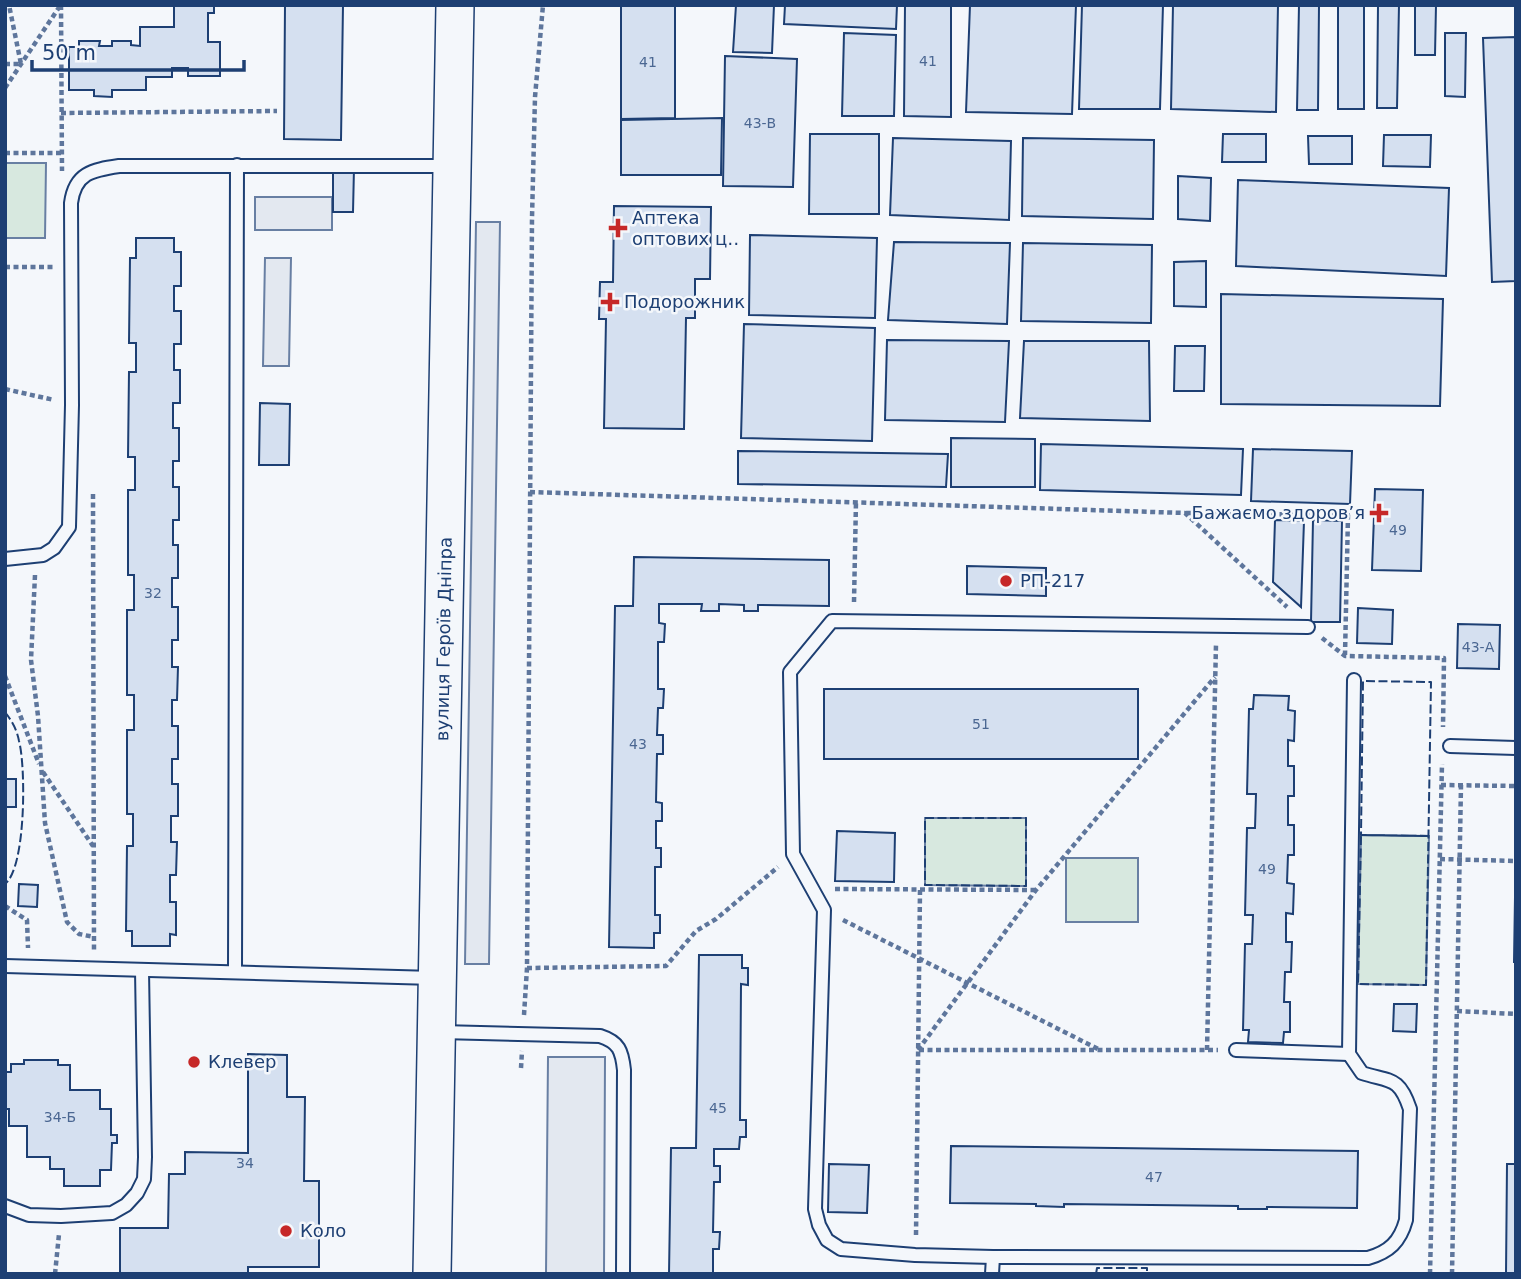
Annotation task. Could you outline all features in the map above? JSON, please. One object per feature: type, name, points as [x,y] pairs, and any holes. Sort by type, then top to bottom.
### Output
[{"type":"main road","name":"вулиця Героїв Дніпра","points":[[432,1274],[455,5]]},
{"type":"lane","points":[[235,972],[237,165]]},
{"type":"lane","points":[[5,559],[37,556],[54,548],[69,527],[72,405],[71,203],[73,192],[85,175],[95,169],[118,166],[452,166]]},
{"type":"lane","points":[[1308,627],[832,621],[790,672],[793,854],[824,911],[815,1209],[827,1240],[841,1249],[915,1255],[993,1257],[1368,1258],[1394,1246],[1402,1234],[1406,1220],[1410,1109],[1397,1084],[1387,1078],[1362,1073],[1349,1054],[1354,680]]},
{"type":"lane","points":[[1450,746],[1516,748]]},
{"type":"lane","points":[[5,966],[438,978]]},
{"type":"lane","points":[[5,1206],[29,1215],[112,1213],[126,1205],[137,1193],[144,1179],[142,970]]},
{"type":"lane","points":[[437,1032],[600,1036],[612,1040],[622,1053],[623,1274]]},
{"type":"lane","points":[[1236,1050],[1349,1054]]},
{"type":"lane","points":[[992,1274],[993,1257]]},
{"type":"path","points":[[9,5],[21,64]]},
{"type":"path","points":[[5,89],[61,5],[62,178]]},
{"type":"path","points":[[521,1068],[527,968],[532,204],[535,97],[543,5]]},
{"type":"path","points":[[5,64],[21,64]]},
{"type":"path","points":[[61,113],[277,111]]},
{"type":"path","points":[[5,153],[62,153]]},
{"type":"path","points":[[5,389],[72,405]]},
{"type":"path","points":[[93,488],[94,968]]},
{"type":"path","points":[[530,492],[1185,513],[1348,515],[1345,656]]},
{"type":"path","points":[[854,621],[856,501]]},
{"type":"path","points":[[1185,513],[1308,627],[1345,656],[1444,658],[1443,733]]},
{"type":"path","points":[[37,556],[31,660],[46,823],[67,922],[79,934],[94,937]]},
{"type":"path","points":[[1207,1050],[1216,626]]},
{"type":"path","points":[[5,676],[42,770],[93,846]]},
{"type":"path","points":[[918,1050],[1036,890],[1215,677]]},
{"type":"path","points":[[1430,1274],[1442,759]]},
{"type":"path","points":[[1441,785],[1516,786]]},
{"type":"path","points":[[1452,1274],[1461,785]]},
{"type":"path","points":[[527,968],[666,966],[696,931],[716,919],[793,854]]},
{"type":"path","points":[[1440,859],[1515,861]]},
{"type":"path","points":[[813,889],[1036,890]]},
{"type":"path","points":[[915,1255],[920,890]]},
{"type":"path","points":[[5,906],[27,920],[29,967]]},
{"type":"path","points":[[824,911],[1101,1051]]},
{"type":"path","points":[[1457,1011],[1516,1014]]},
{"type":"path","points":[[918,1050],[1236,1050]]},
{"type":"path","points":[[55,1274],[61,1216]]},
{"type":"shaded area","points":[[5,163],[46,163],[45,238],[5,238]]},
{"type":"shaded area","points":[[255,197],[332,197],[332,230],[255,230]]},
{"type":"shaded area","points":[[476,222],[500,222],[489,964],[465,964]]},
{"type":"shaded area","points":[[265,258],[291,258],[289,366],[263,366]]},
{"type":"shaded area","points":[[925,818],[1026,818],[1026,886],[925,885]]},
{"type":"shaded area","points":[[1361,835],[1429,836],[1426,985],[1358,984]]},
{"type":"shaded area","points":[[1066,858],[1138,858],[1138,922],[1066,922]]},
{"type":"shaded area","points":[[548,1057],[605,1057],[604,1274],[546,1274]]},
{"type":"building","points":[[174,5],[214,5],[214,13],[208,13],[208,42],[220,42],[220,76],[188,76],[188,68],[172,68],[172,77],[146,77],[146,90],[112,90],[112,97],[94,96],[94,90],[69,90],[69,47],[79,47],[79,41],[100,41],[99,46],[112,46],[112,41],[131,41],[131,45],[140,46],[140,27],[174,27]]},
{"type":"building","points":[[285,5],[343,5],[341,140],[284,139]]},
{"type":"building","points":[[621,5],[675,5],[675,118],[621,119]]},
{"type":"building","points":[[736,5],[774,5],[772,53],[733,52]]},
{"type":"building","points":[[785,5],[897,5],[896,29],[784,24]]},
{"type":"building","points":[[905,5],[951,5],[951,117],[904,116]]},
{"type":"building","points":[[970,5],[1076,5],[1072,114],[966,112]]},
{"type":"building","points":[[1082,5],[1163,5],[1160,109],[1079,109]]},
{"type":"building","points":[[1173,5],[1278,5],[1276,112],[1171,109]]},
{"type":"building","points":[[1299,5],[1319,5],[1318,110],[1297,110]]},
{"type":"building","points":[[1338,5],[1364,5],[1364,109],[1338,109]]},
{"type":"building","points":[[1378,5],[1399,5],[1397,108],[1377,108]]},
{"type":"building","points":[[1415,5],[1436,5],[1435,55],[1415,55]]},
{"type":"building","points":[[844,33],[896,35],[894,116],[842,116]]},
{"type":"building","points":[[1445,33],[1466,33],[1465,97],[1445,96]]},
{"type":"building","points":[[1516,37],[1516,281],[1492,282],[1483,38]]},
{"type":"building","points":[[725,56],[797,59],[793,187],[723,186]]},
{"type":"building","points":[[722,118],[721,175],[621,175],[621,120]]},
{"type":"building","points":[[810,134],[879,134],[879,214],[809,214]]},
{"type":"building","points":[[1223,134],[1266,134],[1266,162],[1222,162]]},
{"type":"building","points":[[1384,135],[1431,135],[1430,167],[1383,166]]},
{"type":"building","points":[[1308,136],[1352,136],[1352,164],[1309,164]]},
{"type":"building","points":[[893,138],[1011,141],[1009,220],[890,215]]},
{"type":"building","points":[[1023,138],[1154,140],[1153,219],[1022,216]]},
{"type":"building","points":[[333,168],[354,168],[353,212],[333,212]]},
{"type":"building","points":[[1178,176],[1211,178],[1210,221],[1178,219]]},
{"type":"building","points":[[1238,180],[1449,188],[1446,276],[1236,266]]},
{"type":"building","points":[[614,206],[711,207],[710,279],[695,279],[695,318],[686,318],[684,429],[604,428],[606,319],[599,319],[600,282],[613,282]]},
{"type":"building","points":[[750,235],[877,238],[875,318],[749,315]]},
{"type":"building","points":[[136,238],[174,238],[174,252],[181,252],[181,286],[174,286],[174,311],[181,311],[181,344],[174,344],[174,370],[180,370],[180,403],[173,403],[173,428],[179,428],[179,461],[173,461],[173,487],[179,487],[179,520],[173,520],[173,545],[178,545],[178,578],[172,578],[172,607],[178,607],[178,640],[172,640],[172,667],[178,667],[177,700],[172,700],[172,726],[178,726],[178,759],[172,759],[172,784],[178,784],[178,816],[171,816],[171,842],[177,842],[176,875],[170,875],[170,902],[176,902],[176,935],[170,934],[170,946],[132,946],[132,931],[126,931],[127,846],[133,846],[133,814],[127,814],[127,730],[134,730],[134,695],[127,695],[127,610],[134,610],[134,575],[128,575],[128,490],[135,490],[135,457],[128,457],[129,372],[136,372],[136,343],[129,343],[130,258],[136,258]]},
{"type":"building","points":[[894,242],[1010,243],[1007,324],[888,320]]},
{"type":"building","points":[[1023,243],[1152,245],[1151,323],[1021,321]]},
{"type":"building","points":[[1206,261],[1206,307],[1174,306],[1174,262]]},
{"type":"building","points":[[1221,294],[1443,299],[1440,406],[1221,404]]},
{"type":"building","points":[[744,324],[875,328],[872,441],[741,438]]},
{"type":"building","points":[[887,340],[1009,341],[1005,422],[885,420]]},
{"type":"building","points":[[1024,341],[1149,341],[1150,421],[1020,418]]},
{"type":"building","points":[[1175,346],[1205,346],[1204,391],[1174,391]]},
{"type":"building","points":[[260,403],[290,404],[289,465],[259,465]]},
{"type":"building","points":[[951,438],[1035,439],[1035,487],[951,487]]},
{"type":"building","points":[[1041,444],[1243,449],[1241,495],[1040,490]]},
{"type":"building","points":[[1253,449],[1352,451],[1350,504],[1251,501]]},
{"type":"building","points":[[738,451],[948,454],[946,487],[738,484]]},
{"type":"building","points":[[1375,489],[1423,490],[1421,571],[1372,570]]},
{"type":"building","points":[[1275,520],[1304,521],[1301,607],[1273,582]]},
{"type":"building","points":[[1313,520],[1342,521],[1340,622],[1311,622]]},
{"type":"building","points":[[634,557],[829,560],[829,606],[758,605],[758,611],[744,611],[744,605],[719,604],[719,611],[701,611],[702,604],[659,604],[659,623],[665,624],[664,642],[658,642],[658,689],[664,689],[663,708],[658,708],[657,735],[663,735],[663,754],[657,754],[656,802],[662,803],[662,821],[656,821],[656,848],[661,848],[661,867],[655,867],[655,915],[660,915],[660,933],[654,933],[654,948],[609,947],[615,606],[633,606]]},
{"type":"building","name":"РП-217","points":[[967,566],[1046,568],[1046,596],[967,594]]},
{"type":"building","points":[[1358,608],[1393,610],[1392,644],[1357,643]]},
{"type":"building","points":[[1458,624],[1500,625],[1499,669],[1457,668]]},
{"type":"building","points":[[824,689],[1138,689],[1138,759],[824,759]]},
{"type":"building","points":[[1254,695],[1289,696],[1288,710],[1295,711],[1294,741],[1288,740],[1288,766],[1294,766],[1294,796],[1288,796],[1288,825],[1294,825],[1294,855],[1288,855],[1287,883],[1294,884],[1293,914],[1286,913],[1286,942],[1292,942],[1291,972],[1285,972],[1284,1002],[1290,1002],[1290,1032],[1284,1032],[1283,1043],[1248,1042],[1249,1030],[1243,1030],[1245,944],[1252,944],[1253,915],[1245,915],[1247,828],[1255,828],[1256,794],[1247,794],[1249,709],[1253,709]]},
{"type":"building","points":[[5,779],[16,779],[16,807],[5,807]]},
{"type":"building","points":[[837,831],[895,833],[894,882],[835,881]]},
{"type":"building","points":[[1516,832],[1516,962],[1514,962]]},
{"type":"building","points":[[19,884],[38,885],[37,907],[18,906]]},
{"type":"building","points":[[699,955],[742,955],[742,968],[748,968],[748,985],[741,984],[740,1120],[746,1120],[746,1137],[740,1137],[739,1149],[714,1149],[714,1166],[720,1166],[720,1182],[714,1182],[713,1232],[720,1232],[719,1249],[713,1249],[713,1274],[669,1274],[671,1148],[696,1148]]},
{"type":"building","points":[[1394,1004],[1417,1004],[1416,1032],[1393,1031]]},
{"type":"building","points":[[248,1054],[287,1055],[287,1097],[305,1097],[304,1181],[319,1181],[319,1267],[248,1267],[248,1274],[120,1274],[120,1228],[168,1228],[169,1174],[185,1174],[185,1152],[248,1153]]},
{"type":"building","points":[[24,1060],[58,1060],[58,1065],[70,1065],[70,1090],[100,1090],[100,1109],[111,1109],[111,1135],[117,1135],[117,1143],[112,1143],[111,1170],[100,1170],[100,1186],[64,1186],[64,1169],[50,1169],[50,1157],[27,1157],[27,1126],[9,1126],[9,1109],[5,1109],[5,1072],[11,1072],[11,1064],[24,1064]]},
{"type":"building","points":[[951,1146],[1358,1151],[1357,1208],[1238,1209],[1238,1206],[1064,1204],[1064,1207],[950,1203]]},
{"type":"building","points":[[829,1164],[869,1165],[867,1213],[828,1212]]},
{"type":"building","points":[[1507,1164],[1516,1164],[1516,1274],[1506,1274]]},
{"type":"fence","points":[[1429,836],[1361,835],[1358,984],[1426,985],[1431,682],[1363,681],[1361,835],[1429,836]]},
{"type":"fence","points":[[5,712],[18,737],[23,772],[21,839],[12,874],[5,884]]},
{"type":"fence","points":[[925,818],[1026,818],[1026,886],[925,885],[925,818]]},
{"type":"fence","points":[[1096,1274],[1097,1268],[1147,1268],[1147,1274]]},
{"type":"place","name":"Аптека оптових ц‥","points":[[618,228]]},
{"type":"place","name":"Подорожник","points":[[610,302]]},
{"type":"place","name":"Бажаємо здоровʼя","points":[[1379,513]]},
{"type":"place","name":"РП-217","points":[[1006,581]]},
{"type":"place","name":"Клевер","points":[[194,1062]]},
{"type":"place","name":"Коло","points":[[286,1231]]}]
